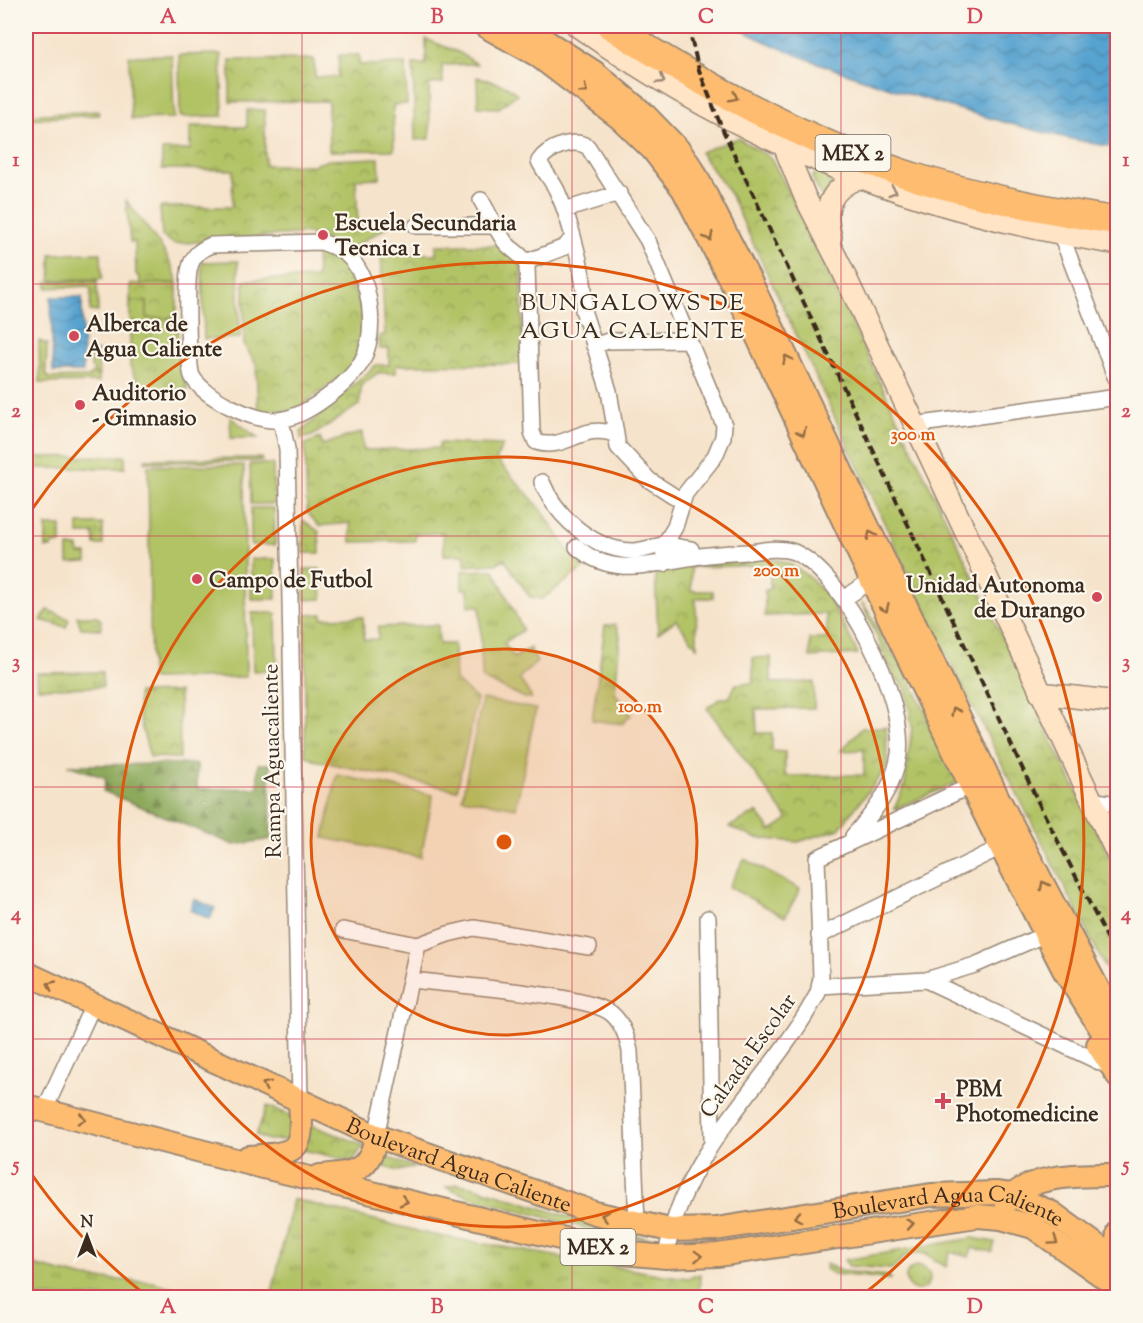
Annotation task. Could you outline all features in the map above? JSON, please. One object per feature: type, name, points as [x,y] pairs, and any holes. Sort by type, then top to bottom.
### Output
[{"type":"highway","name":"MEX 2","points":[[611,26],[722,91],[822,140],[870,160],[920,178],[983,196],[1118,221]]},
{"type":"highway","points":[[938,204],[971,206],[1118,229]]},
{"type":"main road","points":[[485,26],[594,72],[643,112],[678,149],[693,170],[747,275],[998,798],[1069,938],[1118,1028]]},
{"type":"main road","points":[[522,26],[653,150],[683,189],[735,289],[970,786],[1065,970],[1087,1027],[1116,1067]]},
{"type":"main road","points":[[1069,938],[1092,965],[1118,1005]]},
{"type":"main road","name":"Boulevard Agua Caliente","points":[[26,973],[376,1136],[574,1206],[638,1223],[670,1230],[752,1225],[931,1195],[963,1192],[1011,1195],[1052,1214],[1116,1260]]},
{"type":"main road","points":[[232,1159],[287,1152],[298,1143],[303,1127],[300,1102]]},
{"type":"main road","name":"Boulevard Agua Caliente","points":[[35,1108],[307,1178],[623,1253],[666,1257],[718,1255],[956,1217],[1001,1218],[1033,1227],[1118,1287]]},
{"type":"main road","points":[[307,1178],[357,1170],[368,1163],[376,1136]]},
{"type":"main road","points":[[1001,1218],[1005,1203],[1011,1195],[1023,1188],[1049,1180],[1118,1175]]},
{"type":"main road","points":[[1116,1260],[1118,1232]]},
{"type":"street","points":[[577,26],[702,105],[785,148],[858,178],[995,221],[1118,244]]},
{"type":"street","points":[[664,556],[675,527],[680,500],[715,456],[724,430],[687,340],[663,273],[648,241],[588,147],[579,142],[568,144],[544,154],[539,161],[554,183],[565,210],[585,300],[583,310],[609,391],[614,434],[622,454],[649,480],[680,500]]},
{"type":"street","points":[[785,148],[805,197],[839,263],[1089,800],[1118,856]]},
{"type":"street","points":[[839,263],[826,217],[830,202],[838,190],[858,178]]},
{"type":"street","points":[[565,210],[619,193]]},
{"type":"street","points":[[481,200],[511,249],[526,262],[533,437],[536,442],[545,445],[570,439],[587,431],[604,431],[614,434]]},
{"type":"street","points":[[416,226],[496,226]]},
{"type":"street","points":[[1061,235],[1118,384]]},
{"type":"street","points":[[321,242],[337,248],[349,257],[360,272],[370,322],[368,345],[361,361],[351,375],[328,396],[300,414],[281,420],[260,418],[228,405],[199,387],[191,373],[189,269],[200,250],[211,245],[321,242]]},
{"type":"street","points":[[526,262],[571,245]]},
{"type":"street","points":[[594,346],[608,340],[687,340]]},
{"type":"street","points":[[914,425],[1118,397]]},
{"type":"street","name":"Rampa Aguacaliente","points":[[281,420],[287,449],[300,1102]]},
{"type":"street","points":[[542,482],[557,507],[589,537],[609,546],[664,556],[693,557],[785,550],[798,555],[817,568],[847,597]]},
{"type":"street","points":[[577,547],[590,555],[622,567],[691,549],[768,542],[789,543],[824,561],[847,597],[887,683],[900,730],[899,754],[888,791],[849,841]]},
{"type":"street","points":[[847,597],[871,580]]},
{"type":"street","points":[[1040,693],[1118,702]]},
{"type":"street","name":"Calzada Escolar","points":[[666,1257],[670,1230],[680,1204],[712,1140],[813,1003],[820,986],[817,858],[970,786]]},
{"type":"street","points":[[1089,800],[1118,804]]},
{"type":"street","points":[[819,936],[1001,847]]},
{"type":"street","points":[[708,918],[712,1140]]},
{"type":"street","points":[[343,930],[418,945],[448,934],[474,928],[589,947]]},
{"type":"street","points":[[820,986],[926,980],[975,965],[1046,934]]},
{"type":"street","points":[[376,1136],[418,945]]},
{"type":"street","points":[[412,980],[581,1001],[612,1014],[623,1029],[630,1051],[638,1223]]},
{"type":"street","points":[[926,980],[1116,1067]]},
{"type":"street","points":[[35,1108],[93,1005]]},
{"type":"green space","points":[[426,39],[460,53],[477,64],[442,65],[443,83],[429,84],[430,139],[415,140],[413,64],[426,64]]},
{"type":"green space","points":[[221,54],[223,116],[180,117],[179,55]]},
{"type":"green space","points":[[172,55],[174,118],[131,119],[129,56]]},
{"type":"green space","points":[[339,55],[359,55],[359,65],[406,64],[407,104],[393,105],[394,150],[329,151],[328,101],[230,102],[230,60],[314,59],[315,77],[338,77]]},
{"type":"green space","points":[[477,77],[507,86],[517,94],[499,108],[478,107]]},
{"type":"green space","points":[[247,110],[265,110],[265,165],[313,165],[329,160],[379,158],[380,178],[356,179],[358,227],[389,226],[349,249],[306,233],[174,244],[162,236],[160,207],[232,207],[233,170],[162,169],[162,150],[190,150],[190,126],[247,127]]},
{"type":"green space","points":[[98,111],[99,115],[26,119],[26,115]]},
{"type":"green space","points":[[738,138],[771,158],[789,192],[1117,872],[1117,990],[942,646],[730,194],[700,152]]},
{"type":"green space","points":[[817,171],[836,179],[822,197],[812,178]]},
{"type":"green space","points":[[126,200],[164,251],[175,273],[177,283],[140,284],[140,278],[136,274],[135,242],[130,242]]},
{"type":"green space","points":[[436,245],[500,245],[521,261],[523,364],[396,365],[396,373],[378,373],[361,385],[360,404],[312,436],[301,439],[301,432],[376,365],[389,365],[389,348],[380,349],[379,336],[385,335],[381,254],[436,254]]},
{"type":"green space","points":[[316,251],[348,262],[349,279],[362,310],[360,351],[353,367],[296,410],[258,412],[256,364],[244,345],[244,280],[317,278]]},
{"type":"green space","points":[[101,253],[102,279],[51,280],[51,254]]},
{"type":"green space","points":[[238,261],[240,338],[204,339],[202,262]]},
{"type":"green space","points":[[97,281],[98,312],[90,311],[91,289],[87,286],[47,288],[47,282]]},
{"type":"green space","points":[[177,283],[177,318],[147,318],[147,302],[130,301],[130,284]]},
{"type":"green space","points":[[130,301],[147,301],[147,318],[177,318],[179,369],[188,389],[141,389],[130,366]]},
{"type":"green space","points":[[39,341],[47,344],[46,375],[49,378],[89,377],[93,373],[98,377],[91,367],[90,354],[98,351],[99,382],[40,383]]},
{"type":"green space","points":[[230,417],[258,438],[231,438]]},
{"type":"green space","points":[[362,432],[363,450],[439,448],[439,443],[503,445],[496,459],[542,510],[566,548],[584,568],[542,599],[530,597],[504,559],[496,564],[465,566],[465,555],[444,555],[443,533],[415,534],[415,541],[351,542],[350,523],[319,526],[307,512],[305,444],[320,438],[322,445]]},
{"type":"green space","points":[[125,456],[125,468],[26,468],[26,457]]},
{"type":"green space","points":[[262,458],[262,461],[145,462],[145,459]]},
{"type":"green space","points":[[250,464],[273,464],[274,504],[251,504]]},
{"type":"green space","name":"Campo de Futbol","points":[[244,465],[246,677],[151,679],[148,466]]},
{"type":"green space","points":[[251,508],[274,508],[275,545],[251,545]]},
{"type":"green space","points":[[303,520],[319,532],[320,553],[303,553]]},
{"type":"green space","points":[[78,524],[103,524],[103,545],[95,545],[94,534],[78,534]]},
{"type":"green space","points":[[46,526],[61,526],[61,544],[52,544],[51,548],[46,548]]},
{"type":"green space","points":[[68,547],[78,547],[79,554],[87,554],[87,562],[68,563]]},
{"type":"green space","points":[[251,559],[275,559],[276,599],[251,599]]},
{"type":"green space","points":[[748,559],[781,561],[808,576],[819,587],[837,613],[858,654],[810,657],[810,639],[827,639],[826,614],[765,616],[765,590],[770,589],[770,565],[691,567],[691,591],[713,591],[713,598],[696,598],[697,647],[676,620],[658,633],[655,571]]},
{"type":"green space","points":[[304,569],[320,569],[322,599],[304,600]]},
{"type":"green space","points":[[494,570],[523,630],[504,643],[514,658],[530,648],[537,662],[519,678],[532,698],[525,698],[482,679],[480,606],[469,606],[468,589],[462,589],[462,571]]},
{"type":"green space","points":[[862,603],[889,650],[901,663],[961,781],[894,809],[905,784],[912,727],[906,689],[894,676]]},
{"type":"green space","points":[[48,610],[69,619],[66,627],[41,620]]},
{"type":"green space","points":[[252,613],[276,613],[277,670],[253,671]]},
{"type":"green space","points":[[322,614],[322,618],[363,617],[364,640],[378,639],[378,627],[438,625],[439,644],[454,644],[455,680],[477,699],[457,790],[314,760],[305,755],[305,615]]},
{"type":"green space","points":[[77,616],[97,616],[101,620],[101,629],[81,628]]},
{"type":"green space","points":[[615,624],[620,635],[615,693],[631,715],[622,724],[592,720],[605,626]]},
{"type":"green space","points":[[771,657],[771,683],[814,682],[814,708],[756,709],[757,733],[772,733],[772,751],[785,752],[785,776],[864,775],[864,750],[841,751],[862,728],[886,727],[887,767],[839,829],[798,842],[755,838],[729,827],[757,812],[771,831],[788,819],[707,708],[721,698],[729,698],[736,684],[753,683],[753,658]]},
{"type":"green space","points":[[102,672],[103,687],[38,688],[37,673]]},
{"type":"green space","points":[[179,692],[180,758],[150,757],[139,717],[138,693]]},
{"type":"green space","points":[[482,699],[536,709],[516,808],[462,798]]},
{"type":"green space","points":[[197,764],[197,789],[258,788],[258,764],[270,764],[271,839],[234,845],[103,791],[106,778],[68,765]]},
{"type":"green space","points":[[337,775],[433,795],[421,857],[324,838]]},
{"type":"green space","points":[[744,859],[800,889],[785,917],[729,887]]},
{"type":"green space","points":[[267,1106],[290,1115],[295,1121],[287,1140],[268,1140],[256,1135]]},
{"type":"green space","points":[[311,1125],[364,1145],[353,1161],[303,1150]]},
{"type":"green space","points":[[380,1155],[415,1167],[398,1171],[379,1165]]},
{"type":"green space","points":[[458,1184],[475,1187],[620,1233],[655,1239],[619,1237],[473,1198],[446,1187]]},
{"type":"green space","points":[[293,1199],[429,1234],[663,1275],[689,1278],[700,1274],[699,1297],[271,1297]]},
{"type":"green space","points":[[973,1238],[995,1242],[992,1252],[972,1248],[969,1257],[950,1252],[946,1267],[922,1253],[905,1257],[890,1269],[849,1266],[844,1260]]},
{"type":"green space","points":[[26,1263],[85,1278],[153,1282],[207,1297],[26,1297]]},
{"type":"green space","points":[[826,1264],[841,1271],[889,1276],[891,1279],[833,1274],[825,1269]]},
{"type":"green space","points":[[918,1266],[927,1269],[930,1278],[927,1287],[918,1290],[909,1287],[906,1278],[909,1269]]},
{"type":"water","points":[[734,26],[1117,26],[1117,148],[1038,131],[909,94],[798,55]]},
{"type":"water","points":[[51,297],[82,297],[83,372],[53,372]]},
{"type":"water","points":[[194,899],[215,908],[210,919],[190,910]]},
{"type":"railway","points":[[688,26],[699,70],[721,126],[1040,806],[1118,959]]},
{"type":"place","name":"Escuela Secundaria Tecnica 1","points":[[323,235]]},
{"type":"place","name":"Alberca de Agua Caliente","points":[[74,336]]},
{"type":"place","name":"Auditorio - Gimnasio","points":[[80,405]]},
{"type":"place","name":"Campo de Futbol","points":[[197,579]]},
{"type":"place","name":"Unidad Autonoma de Durango","points":[[1097,597]]},
{"type":"place","name":"PBM Photomedicine","points":[[943,1101]]},
{"type":"district","name":"BUNGALOWS DE AGUA CALIENTE","points":[[633,316]]}]
